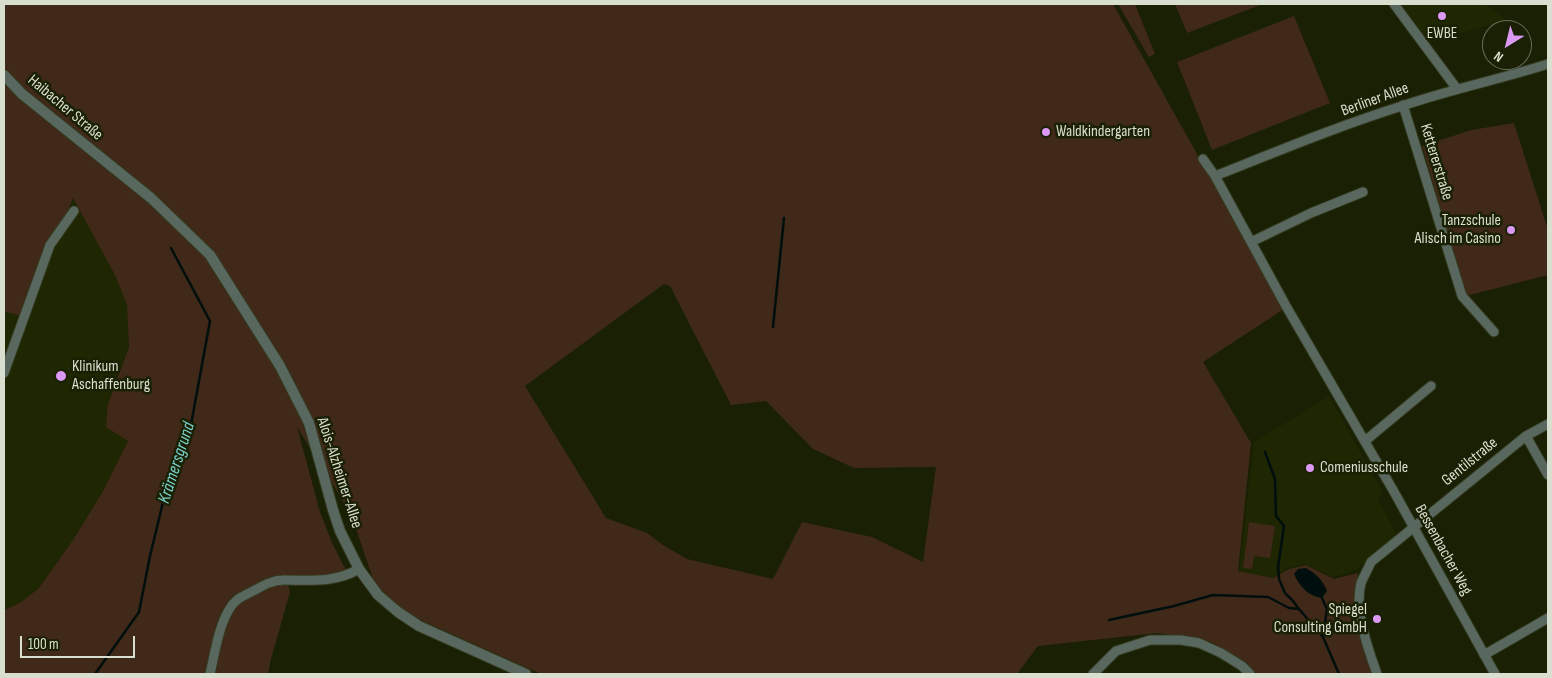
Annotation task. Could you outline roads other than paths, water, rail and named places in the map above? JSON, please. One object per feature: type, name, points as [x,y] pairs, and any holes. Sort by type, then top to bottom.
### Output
[{"type":"street","points":[[1394,4],[1457,88]]},
{"type":"street","points":[[1400,12],[1407,4]]},
{"type":"street","name":"Berliner Allee","points":[[1216,176],[1403,105],[1457,88],[1548,64]]},
{"type":"street","name":"Haibacher Straße","points":[[4,75],[22,94],[108,163]]},
{"type":"street","name":"Kettererstraße","points":[[1403,105],[1462,296],[1494,332]]},
{"type":"street","name":"Bessenbacher Weg","points":[[1203,160],[1216,176],[1286,306],[1365,441],[1495,674]]},
{"type":"street","name":"Alois-Alzheimer-Allee","points":[[108,163],[151,198],[210,255],[263,338],[280,366],[309,423],[340,530],[359,569],[378,595],[419,626],[526,674]]},
{"type":"street","points":[[1251,242],[1311,213],[1363,192]]},
{"type":"street","points":[[4,373],[50,245],[74,211]]},
{"type":"street","points":[[1365,441],[1431,386]]},
{"type":"street","name":"Gentilstraße","points":[[1377,674],[1368,649],[1359,606],[1361,584],[1371,562],[1526,436],[1548,424]]},
{"type":"street","points":[[1526,436],[1548,475]]},
{"type":"street","points":[[210,674],[225,618],[230,608],[238,599],[272,581],[332,580],[359,569]]},
{"type":"street","points":[[1484,655],[1548,618]]},
{"type":"street","points":[[1093,674],[1116,651],[1150,640],[1181,640],[1199,643],[1221,652],[1242,666],[1250,674]]},
{"type":"waterway","points":[[773,327],[784,218]]},
{"type":"waterway","name":"Krämersgrund","points":[[95,674],[139,612],[164,498],[188,441],[210,321],[171,248]]},
{"type":"waterway","points":[[1265,452],[1275,479],[1276,516],[1284,526],[1278,567],[1279,579],[1285,593],[1323,637],[1339,674]]},
{"type":"waterway","points":[[1109,620],[1174,606],[1213,595],[1268,597],[1289,608],[1299,609]]},
{"type":"waterway","points":[[1322,598],[1327,609],[1323,637]]},
{"type":"place","name":"EWBE","points":[[1442,16]]},
{"type":"place","name":"Waldkindergarten","points":[[1046,132]]},
{"type":"place","name":"Tanzschule Alisch im Casino","points":[[1511,230]]},
{"type":"place","name":"Klinikum Aschaffenburg","points":[[61,376]]},
{"type":"place","name":"Comeniusschule","points":[[1310,468]]},
{"type":"place","name":"Spiegel Consulting GmbH","points":[[1377,619]]}]
